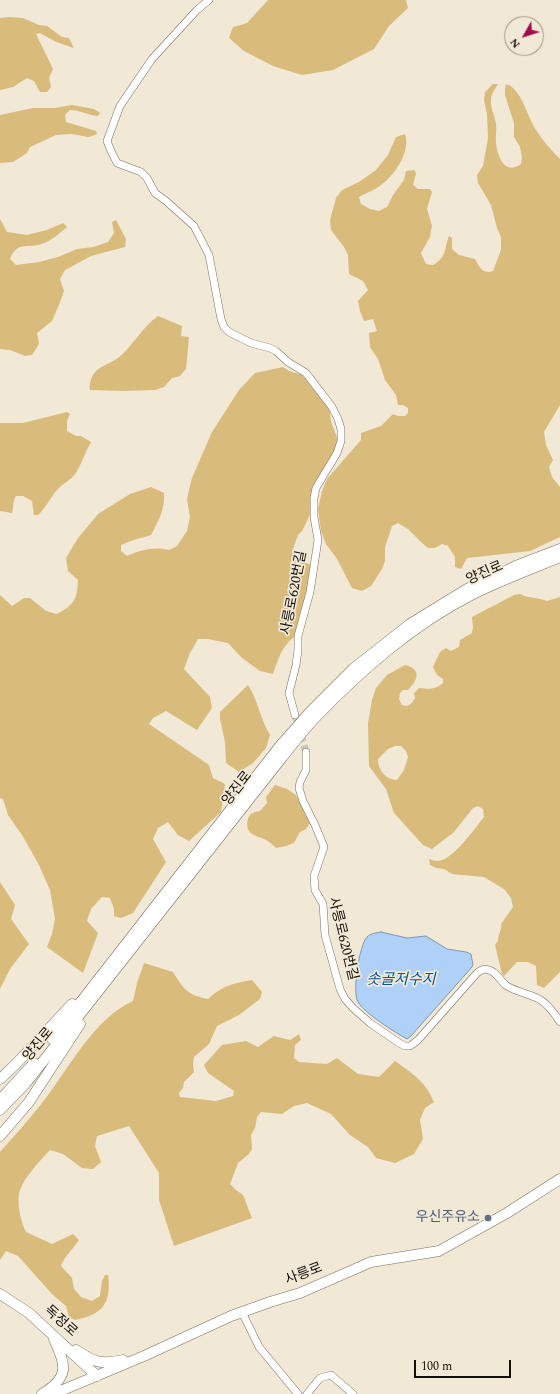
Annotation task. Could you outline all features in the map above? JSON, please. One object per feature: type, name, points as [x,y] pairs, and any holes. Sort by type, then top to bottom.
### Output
[{"type":"main road","name":"양진로","points":[[0,1100],[28,1069],[280,746],[310,712],[354,668],[410,624],[467,589],[516,566],[560,549]]},
{"type":"main road","name":"양진로","points":[[0,1110],[26,1083],[270,772],[312,721],[344,688],[396,643],[449,608],[493,585],[560,557]]},
{"type":"main road","points":[[0,1079],[16,1064],[122,949]]},
{"type":"main road","points":[[0,1136],[29,1102],[119,965]]},
{"type":"main road","name":"사릉로","points":[[53,1394],[144,1356],[242,1312],[300,1293],[371,1262],[439,1252],[507,1213],[560,1179]]},
{"type":"main road","name":"독정로","points":[[0,1292],[29,1313],[97,1376]]},
{"type":"main road","points":[[53,1335],[98,1362],[111,1363],[144,1356]]},
{"type":"main road","points":[[42,1394],[56,1385],[62,1375],[63,1361],[53,1335]]},
{"type":"street","name":"사릉로620번길","points":[[209,0],[197,10],[152,59],[120,106],[107,141],[117,163],[141,172],[147,178],[155,192],[194,226],[209,255],[221,319],[224,327],[240,338],[276,351],[288,362],[306,373],[332,407],[338,419],[341,429],[341,442],[337,453],[316,488],[314,498],[314,517],[318,540],[310,592],[298,636],[296,665],[289,693],[295,715]]},
{"type":"street","name":"사릉로620번길","points":[[306,752],[306,770],[300,782],[299,788],[303,801],[324,847],[314,876],[315,890],[323,904],[325,935],[340,989],[345,999],[353,1008],[370,1023],[405,1046],[410,1046],[418,1040],[477,973],[482,969],[487,969],[492,971],[508,986],[543,1002],[554,1013],[560,1022]]},
{"type":"street","points":[[242,1312],[259,1347],[298,1394]]},
{"type":"street","points":[[307,1394],[320,1378],[331,1375],[353,1394]]},
{"type":"shaded area","points":[[268,0],[406,0],[408,8],[389,26],[374,49],[333,70],[302,75],[273,66],[244,51],[229,38],[233,27],[247,23]]},
{"type":"shaded area","points":[[0,18],[23,18],[39,25],[47,26],[62,37],[69,38],[74,48],[56,42],[40,33],[36,34],[53,69],[49,78],[51,87],[47,92],[40,92],[34,81],[27,78],[13,87],[0,90]]},
{"type":"shaded area","points":[[493,84],[498,84],[493,92],[491,103],[496,124],[498,153],[503,163],[510,168],[515,167],[521,164],[522,157],[520,147],[514,137],[514,123],[505,95],[506,84],[516,91],[541,138],[560,159],[560,405],[544,432],[546,445],[553,460],[549,467],[552,477],[560,487],[560,537],[530,551],[467,558],[461,569],[455,567],[455,557],[448,546],[442,544],[435,548],[428,548],[408,529],[398,523],[392,526],[385,547],[385,561],[382,569],[371,586],[362,591],[352,588],[337,559],[326,544],[321,531],[318,509],[322,491],[327,479],[361,440],[361,433],[381,426],[393,414],[405,416],[408,413],[408,408],[403,405],[398,405],[396,395],[385,380],[378,359],[370,347],[369,333],[377,331],[373,319],[364,321],[358,301],[368,290],[363,281],[349,274],[348,255],[331,230],[330,220],[336,198],[342,190],[359,182],[376,170],[388,155],[396,137],[405,134],[406,148],[404,155],[396,169],[381,185],[359,197],[361,204],[370,209],[379,211],[387,207],[393,195],[404,180],[406,171],[414,170],[416,173],[413,185],[418,189],[430,189],[432,192],[427,209],[432,226],[430,237],[421,253],[426,264],[433,265],[441,259],[449,236],[452,238],[452,249],[459,255],[475,259],[484,271],[493,271],[501,250],[501,237],[491,205],[478,183],[477,175],[483,166],[488,138],[487,114],[484,100],[485,92]]},
{"type":"shaded area","points":[[72,105],[94,109],[100,113],[98,116],[70,110],[65,115],[66,122],[96,131],[97,134],[89,137],[71,134],[56,135],[30,147],[27,153],[13,162],[0,163],[0,115],[33,108],[55,108]]},
{"type":"shaded area","points":[[0,219],[7,232],[27,235],[47,230],[63,223],[67,227],[47,242],[39,245],[24,246],[17,249],[10,259],[16,265],[39,262],[58,257],[77,249],[93,247],[108,242],[114,233],[112,222],[116,220],[126,239],[125,247],[91,256],[65,270],[60,279],[64,291],[59,305],[52,321],[37,333],[39,344],[32,355],[25,356],[10,350],[0,349]]},
{"type":"shaded area","points":[[158,316],[182,326],[181,336],[189,337],[186,369],[180,376],[172,378],[164,387],[155,390],[90,390],[90,381],[95,372],[118,358],[152,320]]},
{"type":"shaded area","points":[[283,367],[289,371],[302,375],[329,406],[331,422],[339,442],[313,497],[310,515],[302,531],[298,535],[293,549],[296,559],[311,565],[308,597],[297,636],[288,642],[279,657],[273,674],[260,671],[242,658],[228,643],[208,639],[198,639],[190,653],[184,669],[210,697],[212,708],[197,730],[166,711],[153,718],[149,724],[209,765],[213,778],[225,784],[221,812],[189,841],[178,835],[168,822],[158,828],[153,839],[166,862],[133,913],[121,918],[114,916],[114,909],[110,898],[102,897],[91,909],[87,921],[98,933],[83,973],[47,947],[52,934],[55,919],[50,890],[39,865],[22,835],[8,815],[3,799],[0,798],[0,595],[12,606],[24,598],[30,598],[46,611],[57,614],[68,607],[76,596],[78,580],[68,571],[66,558],[78,538],[98,514],[130,494],[151,487],[164,493],[161,514],[157,524],[151,535],[132,540],[121,545],[121,551],[127,556],[148,549],[159,548],[169,550],[177,546],[187,531],[190,517],[187,499],[192,478],[212,432],[239,390],[255,373]]},
{"type":"shaded area","points":[[67,412],[70,414],[67,421],[67,431],[76,436],[81,436],[91,442],[76,473],[57,490],[38,515],[34,515],[32,501],[23,496],[16,496],[12,513],[0,511],[0,423],[23,423]]},
{"type":"shaded area","points":[[520,594],[547,601],[560,597],[560,972],[544,988],[537,985],[536,966],[528,962],[517,962],[504,976],[502,974],[495,945],[498,941],[501,924],[513,907],[511,898],[504,889],[484,877],[452,874],[444,869],[436,868],[430,865],[429,859],[438,861],[444,860],[457,850],[484,817],[483,809],[478,806],[473,808],[454,832],[432,849],[423,845],[394,813],[386,789],[369,766],[368,723],[372,700],[376,688],[387,675],[405,665],[414,669],[417,675],[416,679],[408,690],[403,690],[400,693],[399,699],[402,705],[407,706],[412,703],[415,698],[414,693],[419,688],[435,688],[443,683],[443,679],[437,675],[433,667],[440,652],[446,648],[451,651],[459,647],[460,640],[472,633],[472,617],[514,595]],"holes":[[[395,746],[401,746],[406,751],[408,757],[404,770],[397,780],[393,780],[383,774],[379,767],[378,759],[388,749]]]},
{"type":"shaded area","points":[[248,685],[270,735],[266,748],[253,763],[239,772],[226,763],[225,742],[220,712]]},
{"type":"shaded area","points":[[275,785],[287,789],[296,795],[310,823],[306,829],[300,832],[294,843],[276,848],[267,841],[251,833],[247,824],[250,815],[254,812],[260,811],[267,803],[266,797]]},
{"type":"shaded area","points":[[0,882],[15,905],[11,919],[29,944],[10,969],[0,989]]},
{"type":"shaded area","points":[[144,963],[173,972],[187,991],[196,996],[208,999],[218,991],[228,986],[252,980],[262,992],[260,999],[239,1015],[217,1026],[209,1044],[194,1057],[194,1072],[184,1082],[183,1088],[179,1093],[180,1097],[216,1101],[233,1096],[234,1091],[208,1073],[204,1065],[222,1045],[246,1041],[258,1047],[274,1036],[290,1040],[299,1034],[301,1040],[295,1045],[294,1058],[299,1062],[327,1064],[337,1058],[358,1074],[379,1077],[395,1061],[413,1074],[422,1083],[434,1102],[425,1108],[420,1120],[423,1139],[414,1154],[395,1163],[376,1158],[368,1147],[350,1135],[331,1114],[307,1103],[294,1106],[282,1114],[261,1112],[257,1117],[255,1128],[251,1135],[252,1149],[249,1154],[238,1163],[230,1184],[243,1195],[252,1218],[174,1246],[159,1200],[159,1173],[129,1126],[97,1136],[95,1146],[101,1162],[93,1169],[82,1168],[63,1154],[50,1150],[29,1174],[20,1190],[20,1212],[22,1223],[26,1232],[52,1244],[73,1234],[79,1240],[61,1266],[72,1278],[74,1289],[81,1297],[92,1301],[100,1296],[102,1281],[105,1275],[108,1275],[108,1293],[103,1306],[92,1315],[75,1320],[69,1317],[66,1306],[52,1294],[18,1256],[6,1251],[0,1260],[0,1152],[42,1103],[94,1032],[119,1009],[133,1001]]},
{"type":"water","name":"솟골저수지","points":[[381,932],[407,938],[426,936],[447,949],[471,954],[472,967],[407,1039],[373,1017],[361,1007],[356,997],[357,969],[364,942],[370,935]]},
{"type":"tunnel","points":[[295,715],[306,752]]},
{"type":"place","name":"우신주유소","points":[[488,1218]]}]
